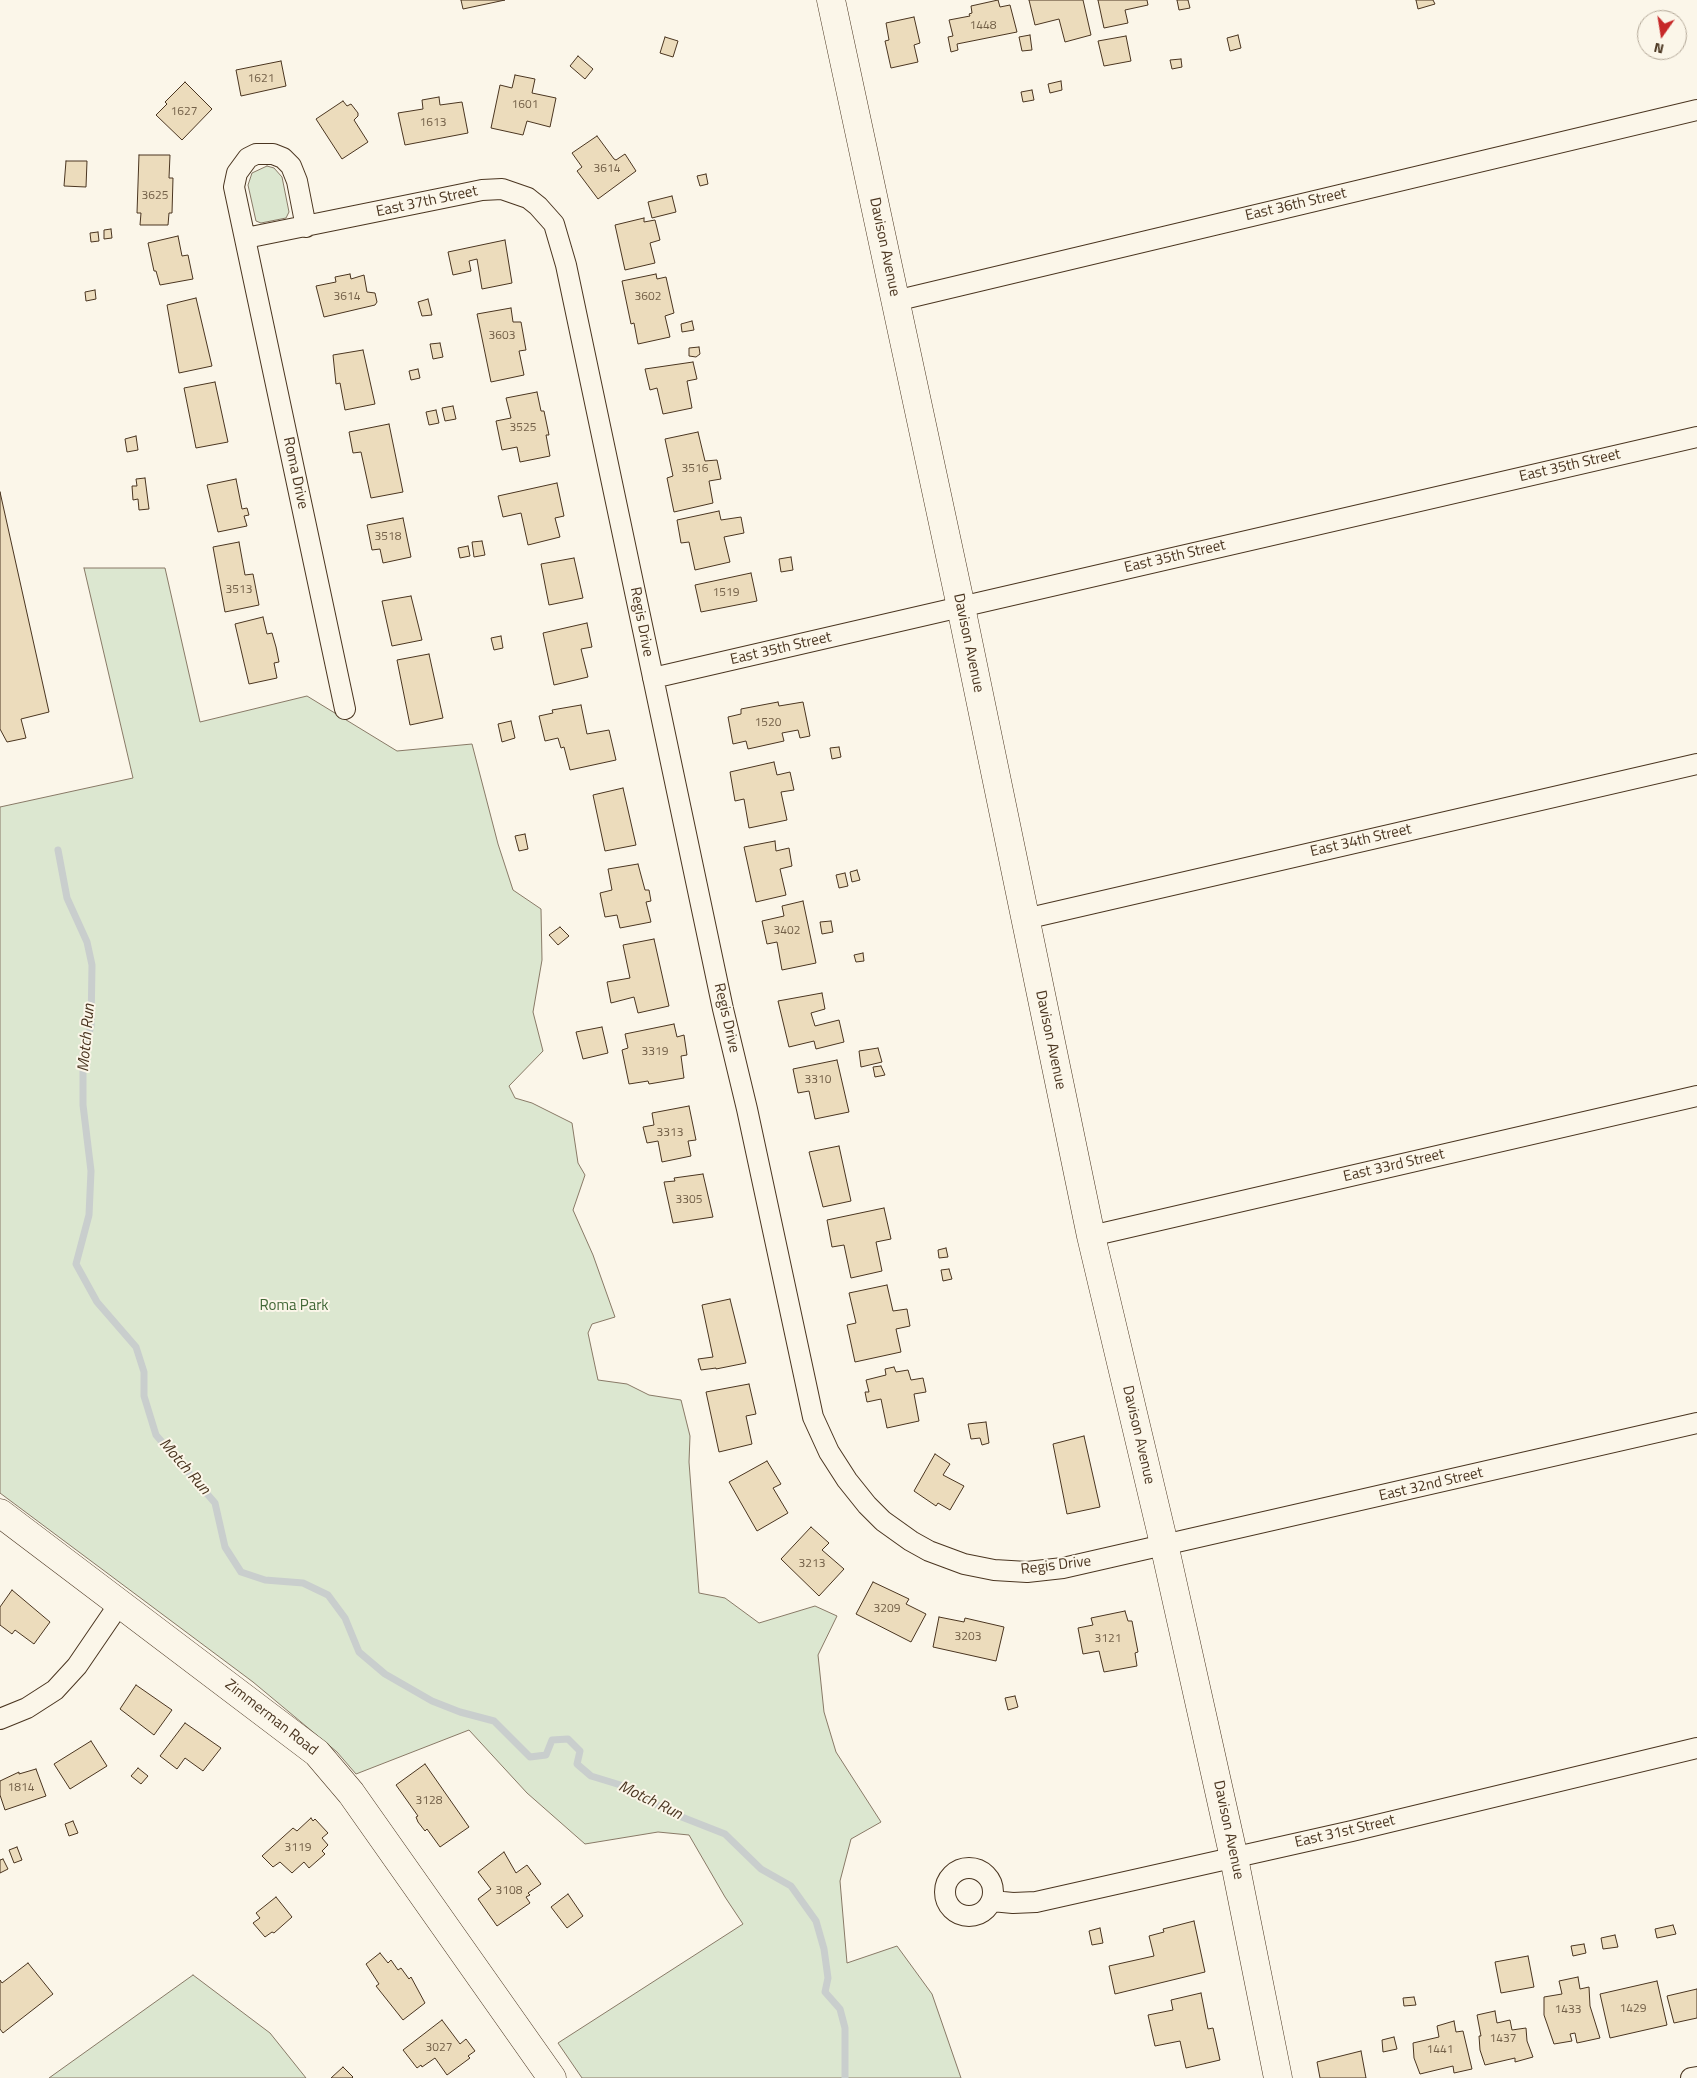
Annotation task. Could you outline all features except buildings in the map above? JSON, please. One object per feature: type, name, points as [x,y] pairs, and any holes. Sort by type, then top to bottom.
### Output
[{"type":"street","name":"Davison Avenue","points":[[831,0],[961,607],[1091,1236],[1164,1544],[1234,1858],[1278,2078]]},
{"type":"street","name":"East 36th Street","points":[[895,301],[1697,110]]},
{"type":"street","points":[[246,238],[234,187],[235,179],[242,165],[248,158],[256,154],[273,154],[283,158],[291,166],[297,181],[306,227]]},
{"type":"street","name":"East 37th Street","points":[[246,238],[482,190],[502,189],[515,192],[528,198],[543,211]]},
{"type":"street","name":"Regis Drive","points":[[543,211],[554,224],[560,240],[801,1367],[813,1417],[829,1452],[847,1480],[867,1505],[884,1521],[911,1541],[929,1551],[964,1564],[994,1570],[1026,1572],[1063,1568],[1164,1544]]},
{"type":"street","name":"Roma Drive","points":[[246,238],[345,709]]},
{"type":"street","name":"East 35th Street","points":[[653,678],[1697,437]]},
{"type":"street","name":"East 34th Street","points":[[1025,919],[1697,764]]},
{"type":"street","name":"East 33rd Street","points":[[1091,1236],[1697,1096]]},
{"type":"street","name":"East 32nd Street","points":[[1164,1544],[1370,1499],[1697,1423]]},
{"type":"street","name":"Zimmerman Road","points":[[0,1513],[310,1746],[323,1759],[351,1794],[552,2078]]},
{"type":"street","points":[[0,1719],[26,1708],[55,1690],[77,1666],[120,1603]]},
{"type":"street","name":"East 31st Street","points":[[992,1901],[1013,1904],[1036,1902],[1234,1858],[1697,1748]]},
{"type":"street","points":[[1691,2078],[1697,2077]]},
{"type":"green space","points":[[267,166],[274,168],[282,177],[289,212],[286,218],[261,223],[256,221],[248,185],[252,173]]},
{"type":"green space","name":"Roma Park","points":[[84,568],[165,568],[200,722],[307,696],[397,751],[472,744],[498,844],[513,890],[541,909],[542,960],[533,1012],[543,1051],[509,1086],[515,1098],[532,1103],[572,1123],[578,1163],[585,1175],[573,1210],[593,1255],[615,1317],[592,1324],[588,1333],[598,1380],[627,1384],[649,1395],[681,1400],[690,1436],[689,1462],[699,1593],[725,1598],[759,1623],[815,1606],[837,1616],[818,1655],[824,1712],[836,1752],[881,1822],[851,1839],[840,1881],[847,1963],[897,1946],[932,1994],[961,2078],[582,2078],[558,2043],[743,1924],[689,1835],[658,1832],[585,1844],[527,1793],[469,1730],[356,1774],[337,1752],[253,1682],[0,1493],[0,807],[133,778]]},
{"type":"green space","points":[[193,1975],[270,2033],[306,2078],[49,2078]]},
{"type":"waterway","name":"Motch Run","points":[[58,850],[67,898],[87,942],[92,965],[91,1026],[83,1054],[83,1105],[91,1171],[89,1215],[76,1264],[97,1302],[136,1347],[144,1372],[144,1396],[156,1435],[215,1503],[225,1547],[241,1572],[265,1580],[303,1583],[328,1595],[345,1618],[359,1652],[385,1674],[432,1701],[460,1712],[494,1721],[530,1757],[546,1755],[552,1740],[568,1739],[580,1751],[577,1764],[591,1776],[627,1787],[669,1812],[725,1834],[761,1869],[791,1886],[816,1921],[824,1949],[828,1978],[825,1992],[840,2009],[845,2028],[845,2078]]}]
